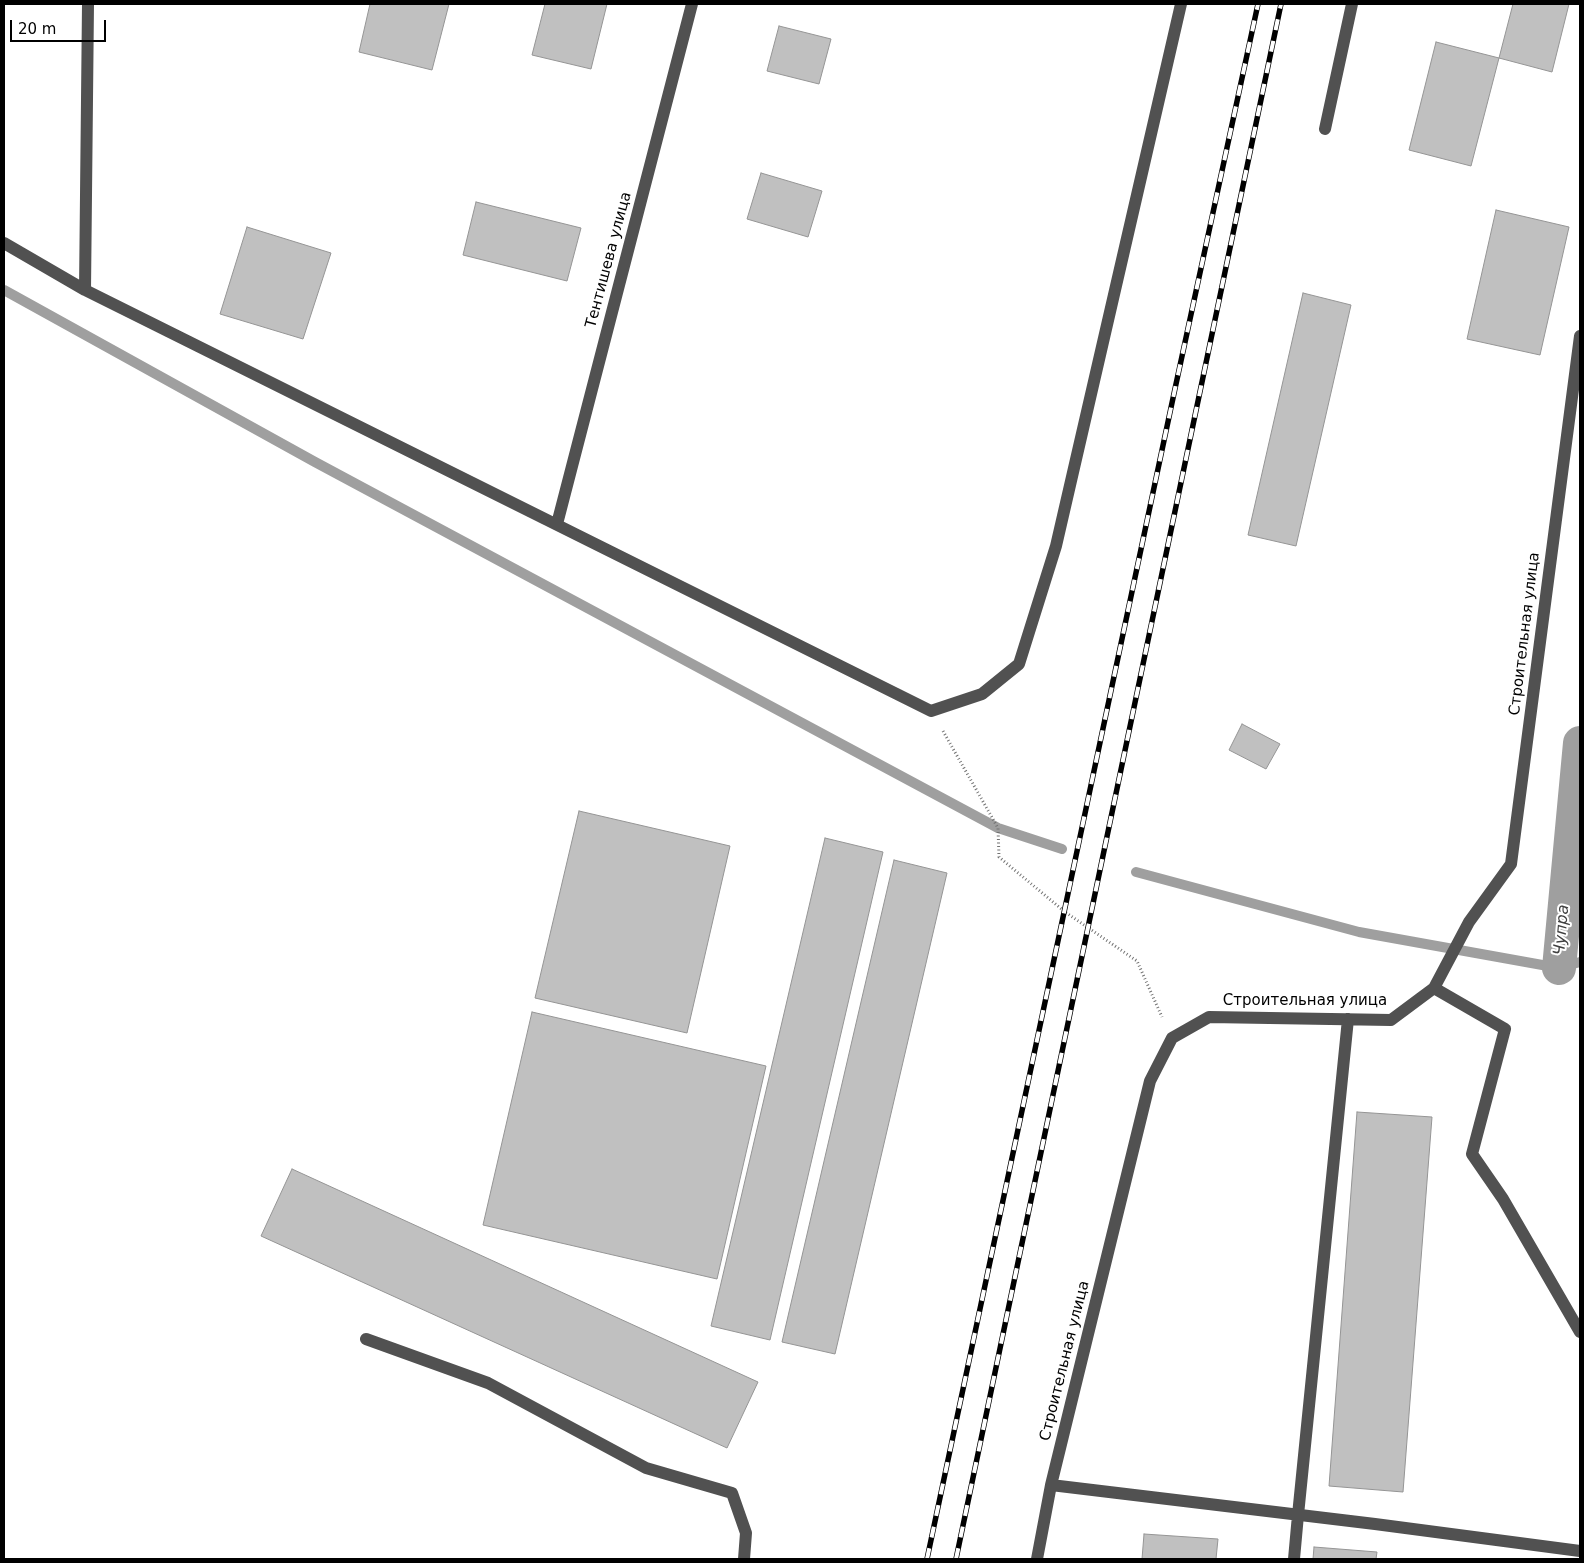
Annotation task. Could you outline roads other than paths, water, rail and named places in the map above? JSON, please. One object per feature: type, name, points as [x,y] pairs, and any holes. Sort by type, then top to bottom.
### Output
[{"type":"street","points":[[85,290],[88,4]]},
{"type":"street","name":"Тентишева улица","points":[[557,524],[690,4]]},
{"type":"street","points":[[4,243],[85,290],[932,711],[982,694],[1019,664],[1056,546],[1182,4]]},
{"type":"street","points":[[1325,129],[1352,4]]},
{"type":"street","name":"Строительная улица","points":[[1037,1559],[1051,1484],[1150,1081],[1172,1038],[1209,1017],[1392,1020],[1434,988],[1469,922],[1511,864],[1580,336]]},
{"type":"street","points":[[1434,988],[1505,1029],[1472,1154],[1503,1199],[1580,1332]]},
{"type":"street","points":[[1294,1559],[1348,1019]]},
{"type":"street","points":[[366,1339],[488,1383],[646,1468],[732,1493],[746,1533],[744,1559]]},
{"type":"street","points":[[1051,1484],[1580,1551]]},
{"type":"waterway","points":[[4,290],[315,462],[998,828],[1062,849]]},
{"type":"waterway","name":"Чупра","points":[[1559,968],[1580,743]]},
{"type":"waterway","points":[[1136,872],[1359,932],[1559,968],[1580,962]]},
{"type":"railway","points":[[927,1559],[1258,4]]},
{"type":"railway","points":[[956,1559],[1281,4]]}]
